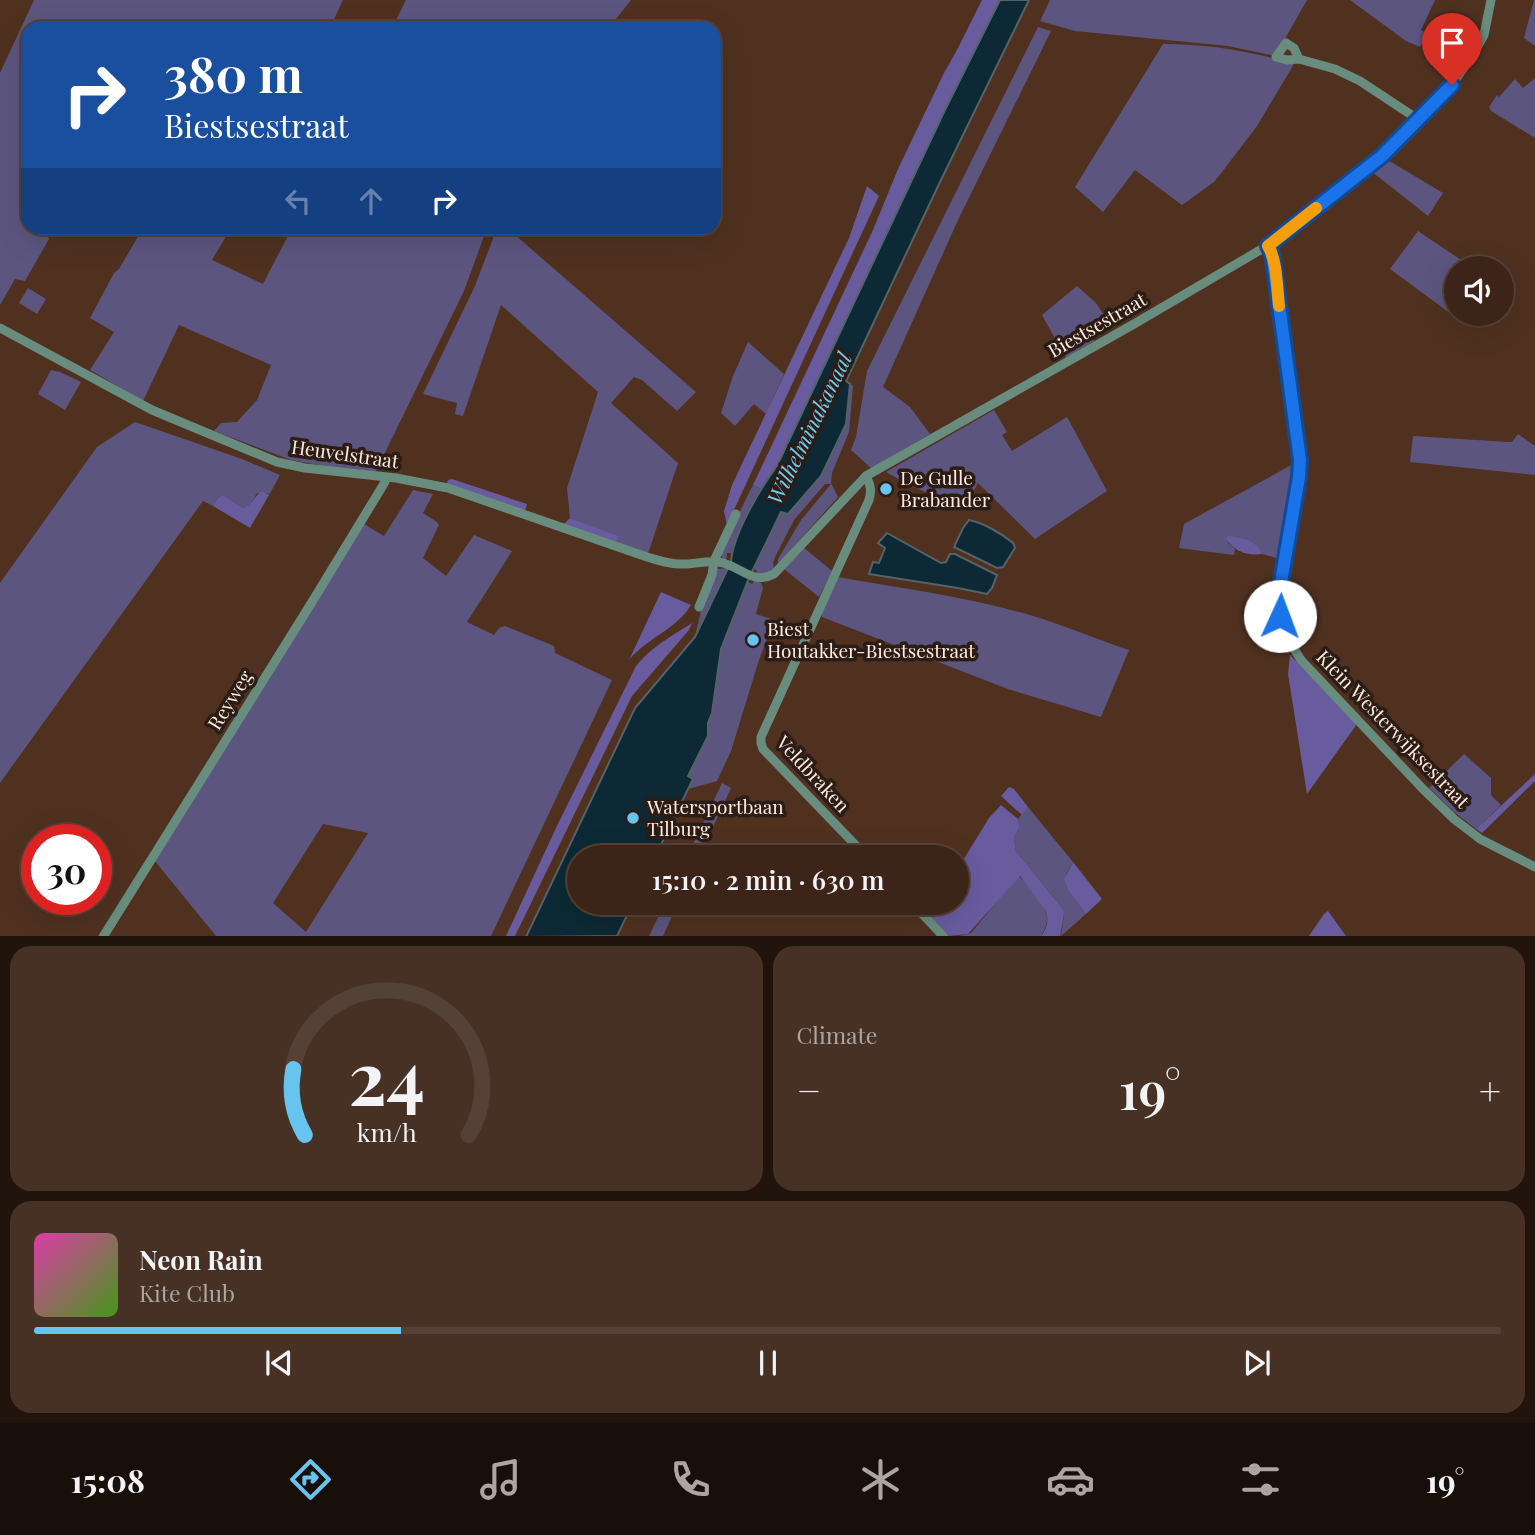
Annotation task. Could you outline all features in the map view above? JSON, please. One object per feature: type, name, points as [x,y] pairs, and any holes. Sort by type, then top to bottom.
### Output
[{"type":"street","name":"Biestsestraat","points":[[662,561],[681,564],[714,561],[726,563],[762,579],[774,574],[866,475],[1268,246],[1382,156],[1452,85],[1484,35],[1491,0]]},
{"type":"street","points":[[1299,59],[1335,69],[1360,81],[1419,120]]},
{"type":"street","name":"Klein Westerwijksestraat","points":[[1268,246],[1273,260],[1300,452],[1299,477],[1280,594],[1280,616],[1286,636],[1301,660],[1454,819],[1488,844],[1535,867]]},
{"type":"street","name":"Heuvelstraat","points":[[0,328],[152,410],[277,462],[448,488],[662,561]]},
{"type":"street","name":"Veldbraken","points":[[856,845],[764,748],[761,737],[869,500],[871,492],[866,475]]},
{"type":"street","name":"Reyweg","points":[[103,936],[385,482]]},
{"type":"street","points":[[699,607],[712,575],[714,561],[736,514]]},
{"type":"street","points":[[924,915],[944,936]]},
{"type":"shaded area","points":[[34,0],[343,0],[333,21],[24,21]]},
{"type":"shaded area","points":[[406,0],[631,0],[614,21],[396,21]]},
{"type":"shaded area","points":[[982,0],[1000,0],[945,110],[777,466],[761,489],[753,485],[873,230],[898,169]]},
{"type":"shaded area","points":[[1050,0],[1307,0],[1275,56],[1228,46],[1075,31],[1040,21]]},
{"type":"shaded area","points":[[1350,0],[1435,0],[1421,30],[1428,35],[1420,47],[1406,41]]},
{"type":"shaded area","points":[[1535,0],[1535,46],[1524,38]]},
{"type":"shaded area","points":[[1038,27],[1051,31],[958,220],[883,387],[910,407],[930,434],[872,469],[851,450],[856,437],[867,371]]},
{"type":"shaded area","points":[[21,28],[21,235],[47,235],[49,239],[25,281],[15,279],[0,305],[0,73]]},
{"type":"shaded area","points":[[1163,44],[1229,49],[1294,64],[1257,126],[1214,182],[1182,205],[1135,170],[1103,212],[1075,187]]},
{"type":"shaded area","points":[[1535,78],[1535,138],[1491,111],[1489,107],[1497,95],[1499,97],[1515,79],[1523,88]]},
{"type":"shaded area","points":[[1386,159],[1443,193],[1428,216],[1371,171]]},
{"type":"shaded area","points":[[867,186],[879,196],[727,525],[724,511],[732,485],[849,238]]},
{"type":"shaded area","points":[[1418,231],[1455,256],[1444,256],[1444,309],[1390,269]]},
{"type":"shaded area","points":[[139,235],[227,235],[212,260],[263,284],[288,235],[484,235],[464,291],[376,471],[291,460],[214,431],[221,423],[237,422],[257,400],[271,365],[179,325],[143,401],[90,370],[114,332],[90,318],[114,273]]},
{"type":"shaded area","points":[[494,235],[515,235],[696,392],[677,411],[642,380],[634,377],[611,403],[678,463],[648,554],[616,542],[618,536],[570,518],[567,488],[598,392],[501,305],[463,416],[455,414],[457,403],[423,394],[475,286]]},
{"type":"shaded area","points":[[1077,286],[1096,303],[1106,318],[1088,328],[1094,341],[1066,358],[1042,315]]},
{"type":"shaded area","points":[[28,288],[46,299],[37,314],[19,303]]},
{"type":"shaded area","points":[[748,342],[784,374],[766,414],[754,404],[735,426],[721,413]]},
{"type":"shaded area","points":[[51,370],[81,382],[65,410],[38,394]]},
{"type":"shaded area","points":[[850,384],[853,386],[849,432],[832,473],[831,483],[838,497],[778,564],[778,559],[801,520],[831,484],[825,484],[794,520],[775,557],[774,570],[770,574],[756,575],[757,571],[754,569],[782,511],[846,424]]},
{"type":"shaded area","points":[[994,410],[1007,432],[1002,435],[1012,451],[1067,417],[1107,491],[1035,539],[978,483],[964,509],[886,472]]},
{"type":"shaded area","points":[[135,422],[280,475],[269,495],[257,493],[249,507],[243,508],[223,495],[213,506],[203,501],[0,783],[0,583],[97,447]]},
{"type":"shaded area","points":[[1518,434],[1535,446],[1535,475],[1410,462],[1413,436],[1512,442]]},
{"type":"shaded area","points":[[1295,463],[1280,559],[1262,554],[1255,545],[1237,537],[1227,542],[1235,549],[1234,555],[1179,548],[1184,524]]},
{"type":"shaded area","points":[[452,479],[527,504],[525,511],[447,484],[448,480]]},
{"type":"shaded area","points":[[753,485],[761,489],[732,553],[727,553],[726,561],[723,560],[723,545]]},
{"type":"shaded area","points":[[413,490],[433,494],[423,513],[439,525],[423,558],[446,576],[474,535],[512,551],[467,622],[494,635],[499,628],[505,626],[554,646],[555,653],[612,680],[491,936],[216,936],[154,860],[364,524],[384,536]],"holes":[[[323,824],[368,833],[306,932],[273,903]]]},
{"type":"shaded area","points":[[262,491],[269,495],[250,528],[213,506],[223,495],[243,508]]},
{"type":"shaded area","points":[[570,518],[619,536],[616,542],[564,524]]},
{"type":"shaded area","points":[[1228,536],[1253,543],[1262,554],[1236,549],[1229,543],[1226,538]]},
{"type":"shaded area","points":[[803,547],[832,571],[819,597],[784,569]]},
{"type":"shaded area","points":[[728,568],[695,637],[703,602],[717,569]]},
{"type":"shaded area","points":[[838,577],[1000,607],[1050,621],[1129,650],[1101,717],[1008,689],[822,617]]},
{"type":"shaded area","points":[[755,580],[761,583],[763,588],[756,614],[774,620],[731,751],[717,781],[681,791],[708,736],[721,649],[748,582],[752,584]]},
{"type":"shaded area","points":[[661,592],[691,605],[678,620],[629,660]]},
{"type":"shaded area","points":[[692,623],[689,630],[632,696],[515,936],[506,936],[636,666],[655,647]]},
{"type":"shaded area","points":[[1290,655],[1357,724],[1307,794],[1288,674]]},
{"type":"shaded area","points":[[1464,754],[1491,778],[1491,795],[1501,805],[1476,829],[1429,788]]},
{"type":"shaded area","points":[[1535,774],[1535,781],[1482,833],[1476,829]]},
{"type":"shaded area","points":[[722,783],[731,788],[705,845],[693,845]]},
{"type":"shaded area","points":[[1009,787],[1014,789],[1028,807],[1022,815],[1001,796]]},
{"type":"shaded area","points":[[1001,805],[1018,819],[1020,826],[1014,838],[1016,851],[1062,908],[1064,914],[1060,936],[1041,936],[1047,924],[1046,911],[1020,876],[968,934],[949,936],[930,915],[969,915],[969,850],[989,818]]},
{"type":"shaded area","points":[[1028,807],[1073,862],[1066,874],[1070,893],[1086,914],[1061,936],[1064,915],[1062,908],[1016,851],[1014,838],[1020,826],[1018,819]]},
{"type":"shaded area","points":[[1073,862],[1102,899],[1086,914],[1070,893],[1064,879]]},
{"type":"shaded area","points":[[1018,876],[1039,899],[1046,912],[1047,920],[1041,936],[959,936],[971,933]]},
{"type":"shaded area","points":[[1328,911],[1346,936],[1309,936],[1324,914]]},
{"type":"shaded area","points":[[659,915],[673,915],[663,936],[649,936]]},
{"type":"water","name":"Wilhelminakanaal","points":[[1000,0],[1029,0],[846,381],[850,384],[846,424],[821,476],[788,514],[781,512],[749,578],[721,649],[708,736],[688,776],[693,779],[661,845],[570,845],[635,708],[695,637],[731,562],[742,525],[777,466],[945,110]]},
{"type":"water","points":[[969,520],[993,529],[1013,543],[1015,548],[1003,567],[997,568],[954,547]]},
{"type":"water","points":[[887,533],[941,563],[946,562],[950,554],[955,554],[997,575],[992,588],[987,594],[869,574],[873,562],[879,563],[885,548],[878,543]]},
{"type":"water","points":[[567,851],[567,915],[627,915],[617,936],[526,936]]},
{"type":"slow traffic","points":[[1279,306],[1273,260],[1268,246],[1316,208]]},
{"type":"place","name":"De Gulle Brabander","points":[[886,489]]},
{"type":"place","name":"Biest Houtakker-Biestsestraat","points":[[753,640]]},
{"type":"place","name":"Watersportbaan Tilburg","points":[[633,818]]},
{"type":"route","points":[[1280,616],[1280,588],[1300,460],[1273,260],[1268,246],[1382,156],[1452,85]]}]
